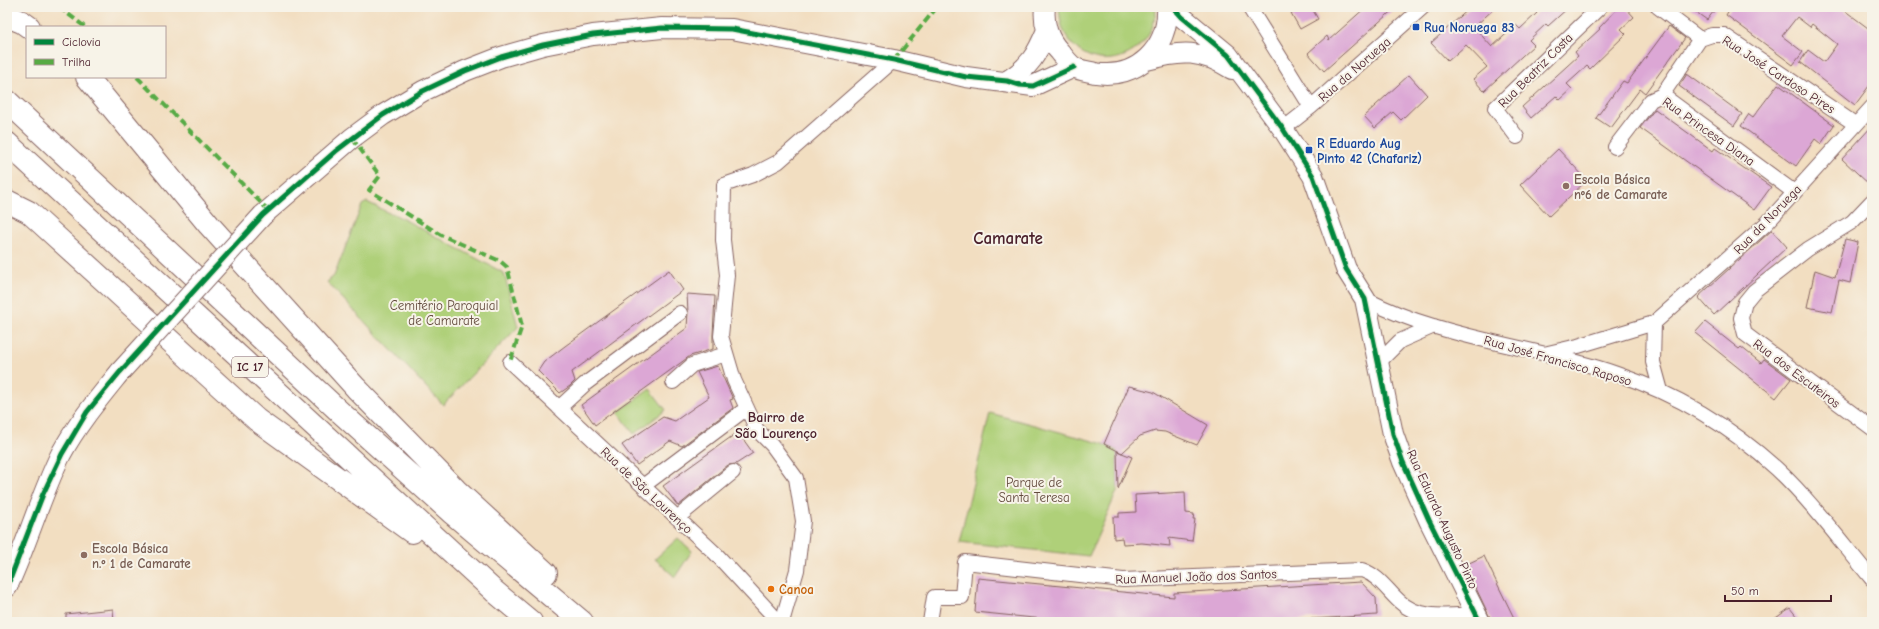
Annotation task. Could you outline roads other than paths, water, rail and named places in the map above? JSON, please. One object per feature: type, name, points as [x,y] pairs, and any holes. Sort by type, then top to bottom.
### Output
[{"type":"highway","points":[[88,78],[209,225],[350,382],[456,490],[549,576],[582,622]]},
{"type":"highway","name":"IC 17","points":[[7,101],[340,412],[452,513],[582,622]]},
{"type":"highway","name":"IC 17","points":[[7,143],[494,591],[531,622]]},
{"type":"highway","points":[[7,201],[29,212],[257,420],[494,591]]},
{"type":"street","points":[[1045,7],[1047,30],[1054,46],[1074,67],[1106,75],[1128,71],[1147,60],[1171,53],[1193,54],[1214,58],[1241,73]]},
{"type":"street","points":[[1147,60],[1160,42],[1167,21],[1167,7]]},
{"type":"street","points":[[1173,7],[1182,17],[1228,56],[1283,129],[1313,176],[1346,269],[1365,299]]},
{"type":"street","points":[[1249,7],[1311,107]]},
{"type":"street","name":"Rua da Noruega","points":[[1283,129],[1311,107],[1424,7]]},
{"type":"street","name":"Rua Beatriz Costa","points":[[1517,137],[1495,108],[1600,7]]},
{"type":"street","points":[[1658,7],[1700,39],[1662,95]]},
{"type":"street","points":[[7,587],[43,494],[62,454],[87,412],[120,372],[263,215],[336,151],[383,115],[423,91],[465,71],[501,57],[543,45],[593,35],[662,28],[732,29],[894,60],[966,77],[1007,81],[1020,85],[1033,86],[1074,67]]},
{"type":"street","points":[[1007,81],[1029,64],[1039,50],[1047,30]]},
{"type":"street","name":"Rua José Cardoso Pires","points":[[1700,39],[1712,35],[1724,35],[1856,124]]},
{"type":"street","points":[[782,622],[797,570],[803,521],[796,478],[776,450],[757,430],[734,380],[721,336],[727,275],[723,240],[724,185],[753,175],[778,162],[894,60]]},
{"type":"street","name":"Rua Princesa Diana","points":[[1615,146],[1651,100],[1662,95],[1794,192]]},
{"type":"street","name":"Rua da Noruega","points":[[1546,354],[1654,323],[1766,224],[1871,109]]},
{"type":"street","name":"Rua dos Escuteiros","points":[[1870,422],[1745,334],[1741,318],[1745,302],[1754,290],[1808,249],[1852,222],[1872,201]]},
{"type":"street","name":"Rua José Francisco Raposo","points":[[1365,299],[1397,314],[1434,326],[1546,354],[1616,374],[1661,391],[1705,415],[1747,444],[1777,470],[1804,498],[1872,579]]},
{"type":"street","name":"Rua Eduardo Augusto Pinto","points":[[1365,299],[1393,434],[1403,462],[1429,520],[1478,618]]},
{"type":"street","points":[[559,408],[585,384],[680,313]]},
{"type":"street","points":[[1654,323],[1654,362],[1661,391]]},
{"type":"street","points":[[1379,362],[1400,341],[1434,326]]},
{"type":"street","points":[[673,382],[692,365],[726,354]]},
{"type":"street","name":"Rua de São Lourenço","points":[[510,362],[716,554],[779,622]]},
{"type":"street","points":[[643,486],[747,408]]},
{"type":"street","points":[[677,518],[733,472]]},
{"type":"street","name":"Rua Manuel João dos Santos","points":[[930,622],[934,597],[962,597],[965,562],[1123,580],[1208,578],[1353,569],[1362,570],[1375,576],[1399,602],[1414,612],[1478,618]]},
{"type":"place","name":"Rua Noruega 83","points":[[1416,27]]},
{"type":"place","name":"R Eduardo Aug Pinto 42 (Chafariz)","points":[[1309,150]]},
{"type":"place","name":"Escola Básica nº6 de Camarate","points":[[1566,186]]},
{"type":"place","name":"Escola Básica n.º 1 de Camarate","points":[[84,555]]},
{"type":"place","name":"Canoa","points":[[771,589]]},
{"type":"district","name":"Camarate","points":[[1008,238]]},
{"type":"district","name":"Bairro de São Lourenço","points":[[776,426]]},
{"type":"park label","name":"Cemitério Paroquial de Camarate","points":[[444,312]]},
{"type":"park label","name":"Parque de Santa Teresa","points":[[1034,490]]}]
